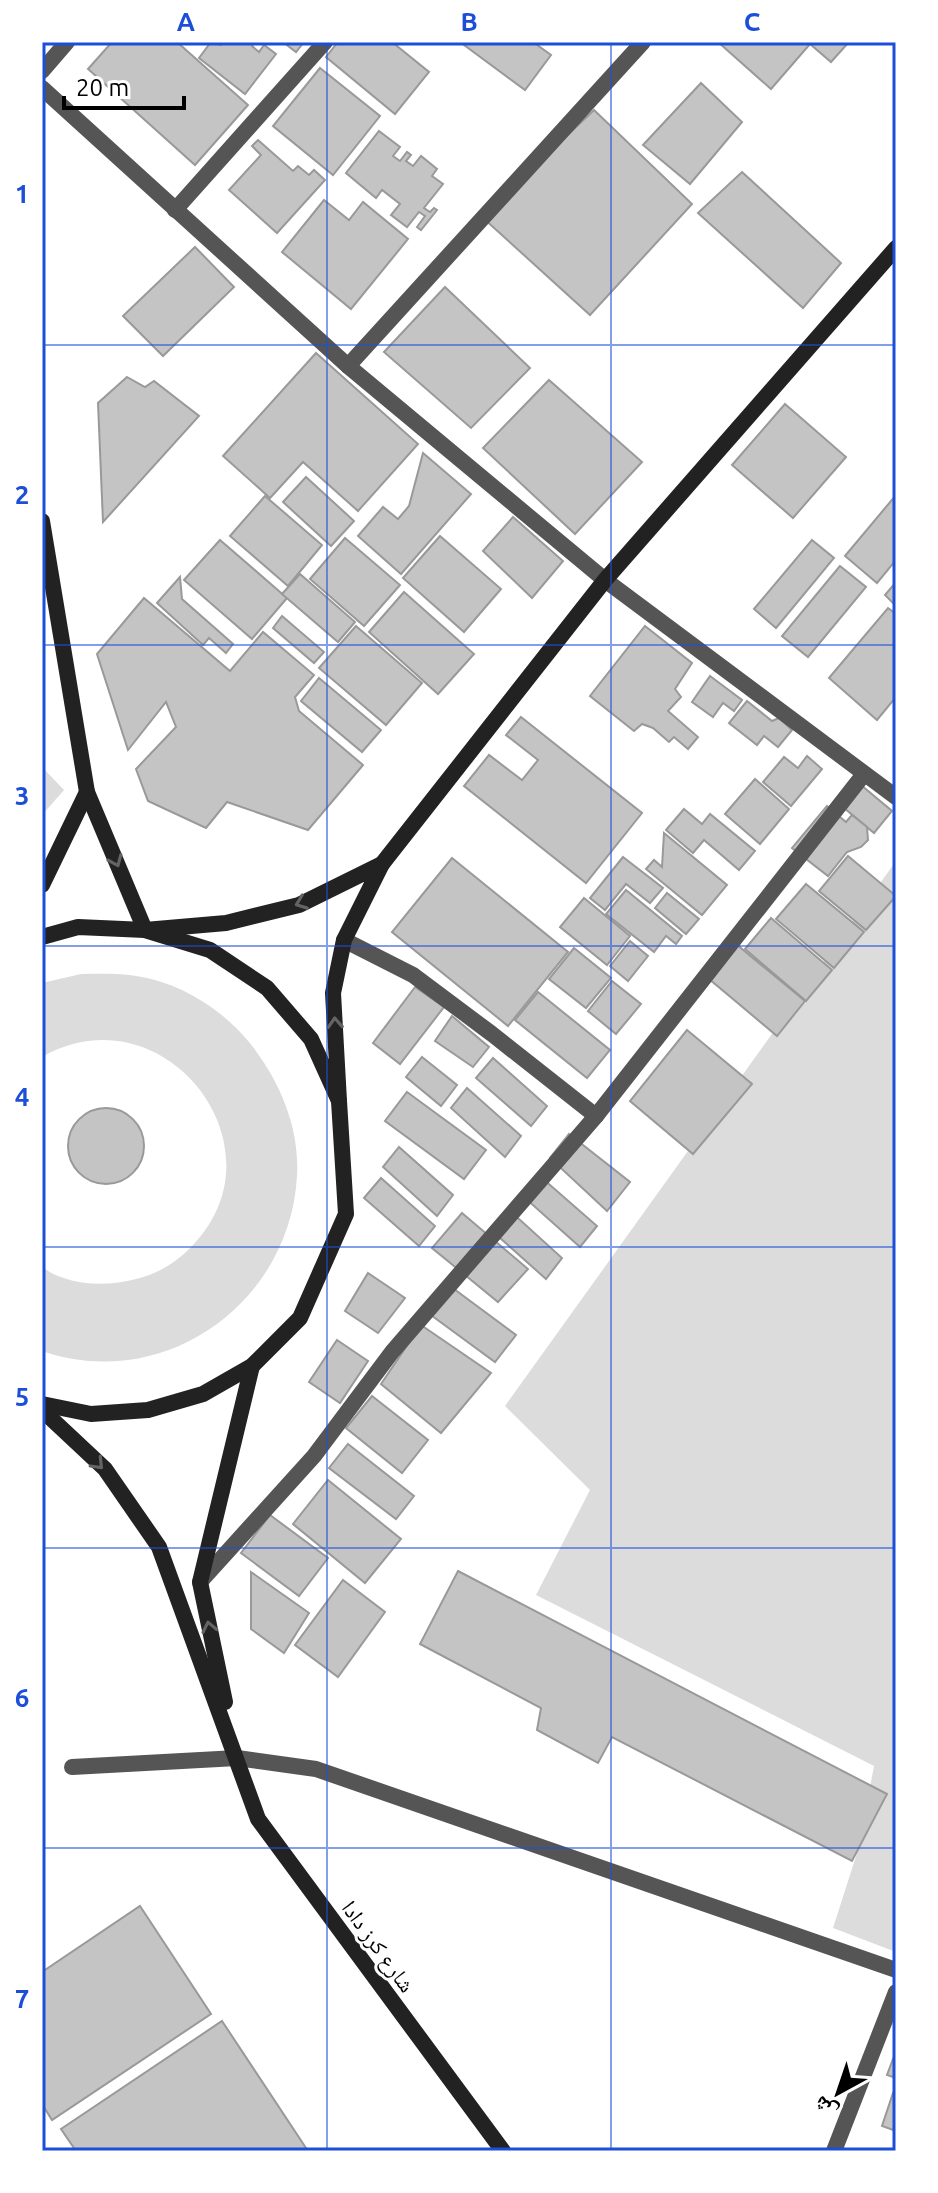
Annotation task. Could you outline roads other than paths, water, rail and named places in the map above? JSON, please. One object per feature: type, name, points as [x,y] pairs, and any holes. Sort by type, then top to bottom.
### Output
[{"type":"main road","points":[[42,1407],[91,1414],[148,1410],[203,1394],[252,1366],[300,1318],[346,1214],[333,993],[344,940],[382,864],[605,580],[894,255]]},
{"type":"main road","points":[[42,521],[47,586],[87,792],[145,930]]},
{"type":"main road","points":[[42,885],[87,792]]},
{"type":"main road","points":[[42,937],[78,927],[145,930],[226,923],[299,905],[382,864]]},
{"type":"main road","points":[[145,930],[210,950],[267,988],[311,1039],[339,1101]]},
{"type":"main road","points":[[237,1758],[200,1582],[252,1366]]},
{"type":"main road","points":[[42,1407],[105,1469],[159,1547],[237,1758]]},
{"type":"main road","name":"شارع كرز دادا","points":[[237,1758],[258,1819],[503,2151]]},
{"type":"street","points":[[42,71],[67,42]]},
{"type":"street","points":[[175,210],[325,42]]},
{"type":"street","points":[[348,366],[643,42]]},
{"type":"street","points":[[42,88],[348,366],[605,580],[896,797]]},
{"type":"street","points":[[200,1582],[314,1456],[392,1352],[596,1116],[864,774]]},
{"type":"street","points":[[344,940],[413,975],[596,1116]]},
{"type":"street","points":[[72,1767],[237,1758],[316,1769],[896,1970]]},
{"type":"street","points":[[834,2151],[896,1992]]}]
